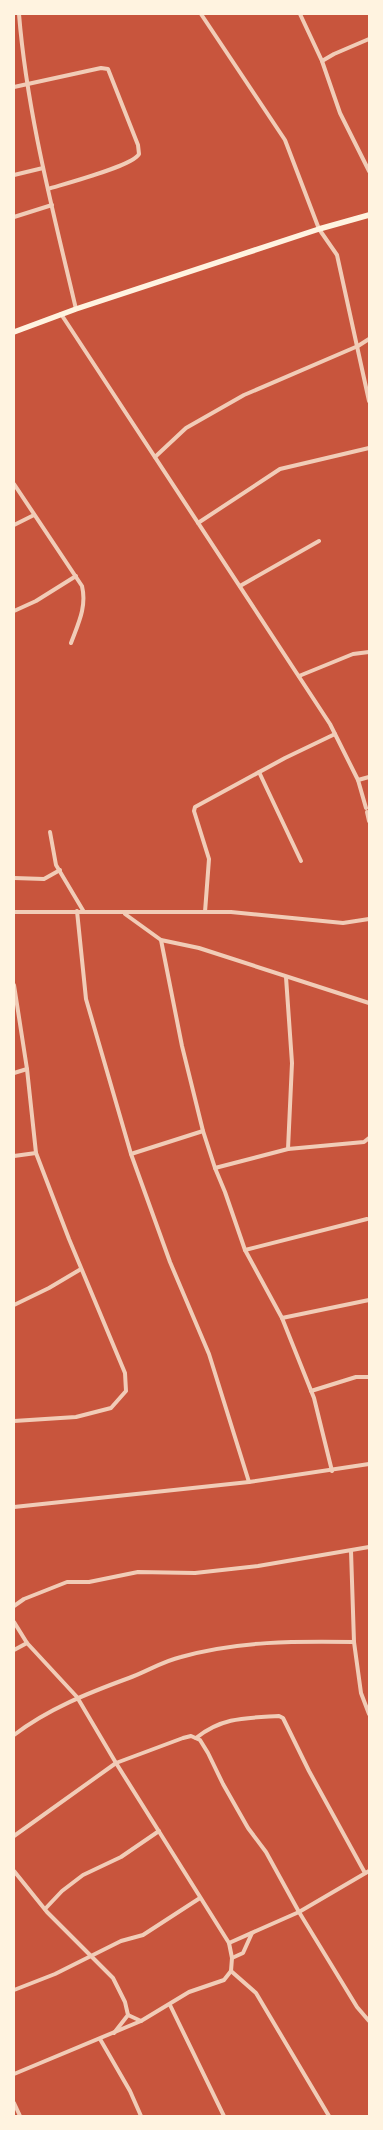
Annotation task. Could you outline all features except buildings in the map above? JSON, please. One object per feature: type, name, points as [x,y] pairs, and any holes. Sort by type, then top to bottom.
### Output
[{"type":"main road","points":[[14,332],[76,309],[319,229],[369,215]]},
{"type":"street","points":[[19,14],[22,45],[43,168],[76,309]]},
{"type":"street","points":[[201,14],[285,140],[319,229],[337,255],[369,401]]},
{"type":"street","points":[[300,14],[322,61],[340,113],[369,171]]},
{"type":"street","points":[[322,61],[369,39]]},
{"type":"street","points":[[14,87],[101,68],[108,69],[139,151],[135,160],[100,174],[48,189]]},
{"type":"street","points":[[14,175],[43,168]]},
{"type":"street","points":[[14,217],[52,204]]},
{"type":"street","points":[[61,314],[330,724],[358,780],[369,821]]},
{"type":"street","points":[[155,457],[186,428],[244,395],[358,346],[369,339]]},
{"type":"street","points":[[198,523],[280,469],[369,448]]},
{"type":"street","points":[[14,484],[82,586],[84,607],[71,643]]},
{"type":"street","points":[[14,525],[34,515]]},
{"type":"street","points":[[240,586],[319,541]]},
{"type":"street","points":[[14,611],[36,601],[76,576]]},
{"type":"street","points":[[299,676],[353,654],[369,652]]},
{"type":"street","points":[[205,912],[208,859],[194,811],[195,807],[258,772],[334,734]]},
{"type":"street","points":[[258,772],[301,861]]},
{"type":"street","points":[[358,780],[369,777]]},
{"type":"street","points":[[50,832],[56,865],[84,912]]},
{"type":"street","points":[[14,878],[44,879],[60,870]]},
{"type":"street","points":[[14,912],[77,911],[125,914],[231,912],[343,922],[369,919]]},
{"type":"street","points":[[77,911],[86,999],[131,1154],[170,1262],[209,1354],[249,1482]]},
{"type":"street","points":[[125,914],[161,940],[199,948],[369,1003]]},
{"type":"street","points":[[161,940],[182,1046],[202,1130],[214,1168],[225,1192],[245,1250],[282,1318],[311,1391],[332,1471]]},
{"type":"street","points":[[286,977],[292,1063],[288,1149]]},
{"type":"street","points":[[14,985],[27,1070],[36,1153],[81,1269],[125,1373],[126,1391],[111,1408],[76,1417],[14,1421]]},
{"type":"street","points":[[14,1073],[27,1070]]},
{"type":"street","points":[[131,1154],[202,1130]]},
{"type":"street","points":[[214,1168],[288,1149],[364,1142],[369,1138]]},
{"type":"street","points":[[14,1156],[36,1153]]},
{"type":"street","points":[[245,1250],[367,1218]]},
{"type":"street","points":[[14,1304],[49,1288],[81,1269]]},
{"type":"street","points":[[282,1318],[369,1300]]},
{"type":"street","points":[[311,1391],[356,1377],[369,1377]]},
{"type":"street","points":[[14,1507],[249,1482],[369,1464]]},
{"type":"street","points":[[14,1606],[24,1599],[67,1582],[89,1582],[138,1572],[195,1573],[249,1567],[369,1547]]},
{"type":"street","points":[[351,1551],[354,1642],[361,1693],[369,1714]]},
{"type":"street","points":[[14,1622],[27,1643],[77,1698],[229,1943],[232,1958],[231,1971],[224,1980],[189,1992],[170,2005],[113,2034],[14,2074]]},
{"type":"street","points":[[14,1735],[31,1722],[77,1698],[180,1657],[227,1647],[285,1642],[354,1642]]},
{"type":"street","points":[[14,1650],[27,1643]]},
{"type":"street","points":[[196,1738],[208,1728],[233,1719],[279,1716],[283,1718],[309,1771],[367,1872],[299,1912],[229,1943]]},
{"type":"street","points":[[14,1836],[116,1763],[183,1738],[191,1736],[200,1740],[248,1828],[266,1852],[299,1912],[357,2007],[369,2022]]},
{"type":"street","points":[[45,1909],[62,1891],[83,1875],[121,1857],[158,1831]]},
{"type":"street","points":[[14,1871],[45,1909],[116,1984],[125,2002],[128,2016]]},
{"type":"street","points":[[14,1990],[55,1974],[121,1941],[143,1935],[200,1898]]},
{"type":"street","points":[[232,1958],[243,1953],[252,1932]]},
{"type":"street","points":[[231,1971],[256,1993],[329,2116]]},
{"type":"street","points":[[170,2005],[224,2116]]},
{"type":"street","points":[[128,2016],[141,2021]]},
{"type":"street","points":[[113,2034],[128,2016]]},
{"type":"street","points":[[100,2039],[130,2091],[141,2116]]},
{"type":"street","points":[[14,2103],[20,2116]]}]
